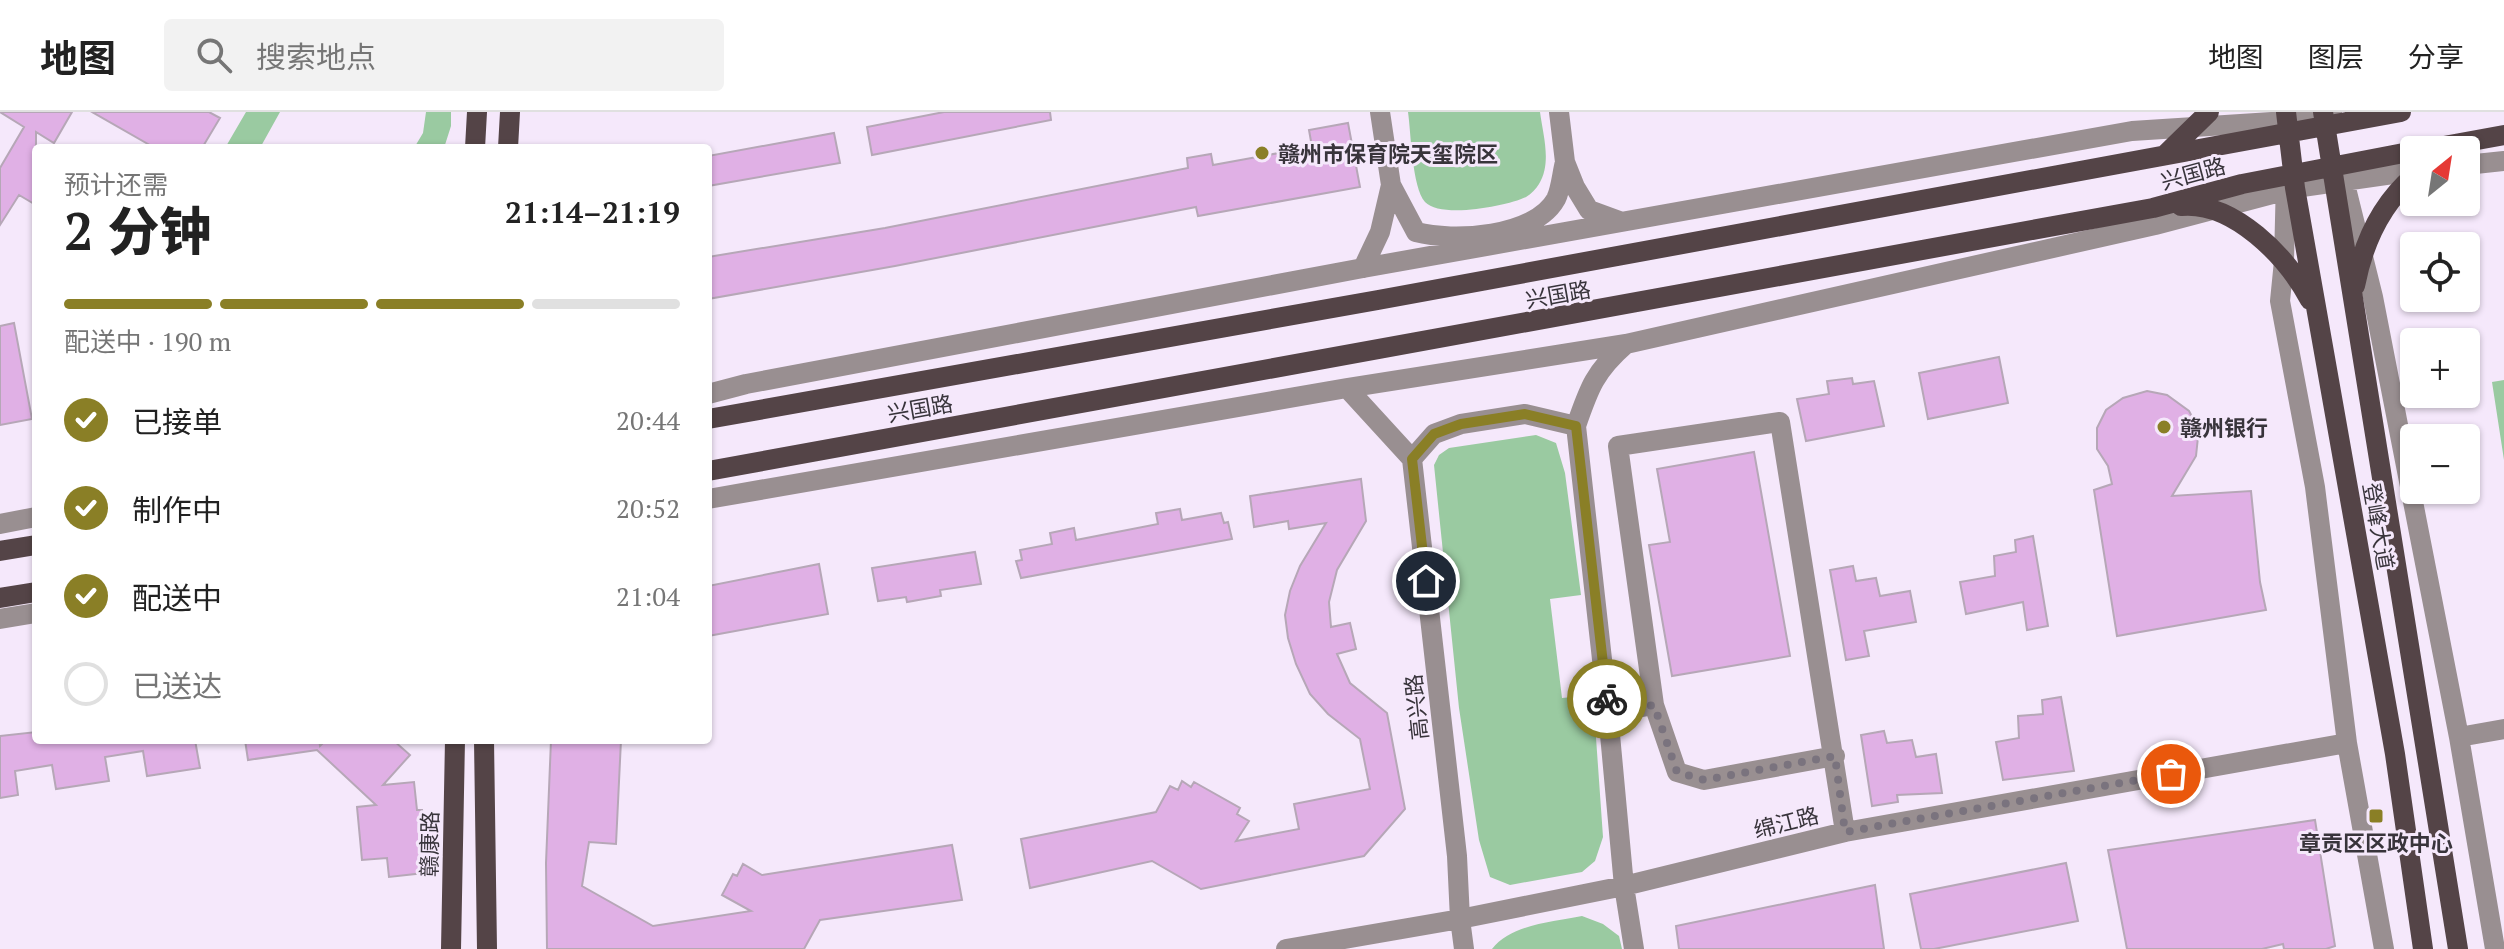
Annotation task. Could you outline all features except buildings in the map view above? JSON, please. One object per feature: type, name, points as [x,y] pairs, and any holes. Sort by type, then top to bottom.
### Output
[{"type":"main road","points":[[475,144],[477,112]]},
{"type":"main road","points":[[508,144],[510,112]]},
{"type":"main road","points":[[2165,154],[2209,112]]},
{"type":"main road","name":"兴国路","points":[[712,418],[1363,303],[2165,154],[2282,122],[2401,112]]},
{"type":"main road","name":"登峰大道","points":[[2282,122],[2290,182],[2319,326],[2395,754],[2423,949]]},
{"type":"main road","points":[[2480,141],[2504,135]]},
{"type":"main road","name":"兴国路","points":[[712,470],[2153,208],[2242,184],[2290,182],[2337,173],[2400,155]]},
{"type":"main road","name":"登峰大道","points":[[2337,173],[2354,306],[2458,949]]},
{"type":"main road","points":[[2354,306],[2362,257],[2382,214],[2400,191]]},
{"type":"main road","points":[[2153,208],[2188,205],[2209,210],[2253,232],[2284,261],[2312,304],[2319,326]]},
{"type":"main road","points":[[0,551],[32,546]]},
{"type":"main road","points":[[0,598],[32,593]]},
{"type":"main road","name":"赣康路","points":[[451,949],[455,744]]},
{"type":"main road","points":[[484,744],[487,949]]},
{"type":"street","points":[[1380,112],[1391,185],[1416,232],[1437,237],[1485,234],[1536,221],[1556,199],[1565,162]]},
{"type":"street","points":[[1559,112],[1565,162],[1575,187],[1589,210],[1622,222]]},
{"type":"street","points":[[2329,117],[2337,173],[2376,313],[2459,737],[2495,949]]},
{"type":"street","points":[[712,393],[761,381],[1363,268],[2132,131],[2282,122]]},
{"type":"street","points":[[2480,164],[2504,161]]},
{"type":"street","points":[[2337,173],[2400,173]]},
{"type":"street","points":[[712,498],[1347,388],[1626,344],[2155,225],[2290,182],[2280,301],[2315,487],[2347,743],[2384,949]]},
{"type":"street","points":[[1363,268],[1380,232],[1391,185]]},
{"type":"street","points":[[1626,344],[1605,362],[1589,386],[1576,426],[1624,886],[1634,949]]},
{"type":"street","points":[[1347,388],[1412,459],[1434,434],[1461,424],[1525,414],[1576,426]]},
{"type":"street","points":[[1835,756],[1704,780],[1677,772],[1654,705],[1618,446],[1780,422],[1835,756],[1845,832]]},
{"type":"street","name":"高兴路","points":[[1412,459],[1457,856],[1464,949]]},
{"type":"street","points":[[0,524],[32,518]]},
{"type":"street","points":[[0,619],[32,614]]},
{"type":"street","points":[[1608,713],[1654,705]]},
{"type":"street","points":[[2459,737],[2504,729]]},
{"type":"street","name":"绵江路","points":[[1286,949],[1624,886],[1845,832],[2347,743]]},
{"type":"green space","points":[[246,112],[280,112],[262,144],[227,144]]},
{"type":"green space","points":[[426,112],[451,112],[451,126],[445,144],[416,144],[423,133]]},
{"type":"green space","points":[[1408,112],[1540,112],[1546,158],[1539,184],[1526,197],[1504,204],[1459,210],[1433,207],[1425,202],[1417,185]]},
{"type":"green space","points":[[2504,380],[2504,460],[2492,382]]},
{"type":"green space","points":[[1536,435],[1556,443],[1565,473],[1581,595],[1550,599],[1562,698],[1593,695],[1603,837],[1595,861],[1582,872],[1510,885],[1490,877],[1479,840],[1459,708],[1434,465],[1439,455],[1449,448]]},
{"type":"green space","points":[[1582,916],[1603,924],[1619,936],[1622,949],[1492,949],[1521,929]]},
{"type":"way so far","points":[[1607,699],[1608,713],[1654,705],[1677,772],[1704,780],[1835,756],[1845,832],[2171,774]]},
{"type":"place","name":"赣州市保育院天玺院区","points":[[1262,153]]},
{"type":"place","name":"赣州银行","points":[[2164,427]]},
{"type":"place","name":"章贡区区政中心","points":[[2376,816]]},
{"type":"route","points":[[1426,581],[1412,459],[1422,446],[1434,434],[1461,424],[1525,414],[1576,426],[1607,699]]}]
